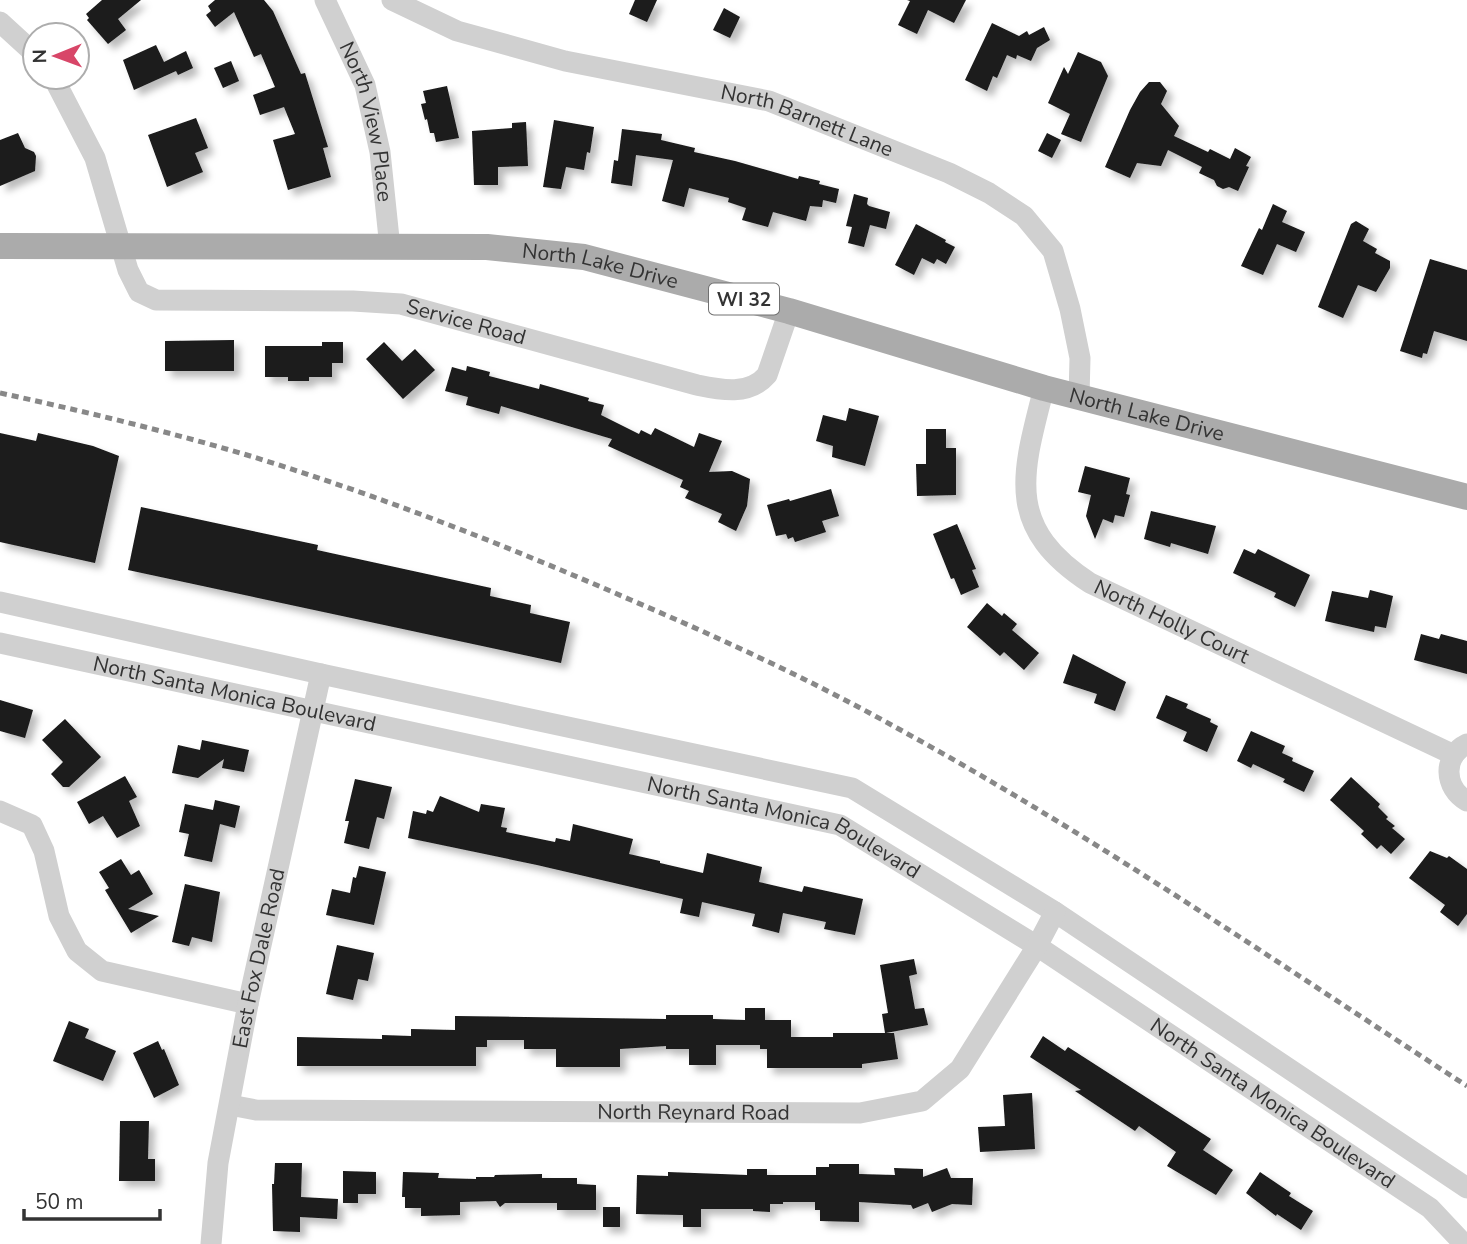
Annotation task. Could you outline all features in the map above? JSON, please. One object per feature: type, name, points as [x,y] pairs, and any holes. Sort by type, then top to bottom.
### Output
[{"type":"main road","name":"North Lake Drive","points":[[0,246],[487,247],[584,257],[789,311],[1044,388],[1467,496]]},
{"type":"street","name":"North View Place","points":[[325,0],[365,85],[380,152],[390,248]]},
{"type":"street","name":"North Barnett Lane","points":[[392,0],[457,31],[565,61],[769,101],[949,173],[989,193],[1024,216],[1053,251],[1070,309],[1080,359],[1079,397]]},
{"type":"street","points":[[0,22],[21,41]]},
{"type":"street","name":"Service Road","points":[[60,91],[95,158],[128,270],[139,292],[156,300],[353,301],[401,304],[697,385],[732,390],[750,388],[766,374],[789,311]]},
{"type":"street","name":"North Holly Court","points":[[1044,388],[1026,465],[1028,510],[1039,538],[1070,570],[1090,583],[1460,749],[1449,774],[1456,793],[1467,801]]},
{"type":"street","name":"North Santa Monica Boulevard","points":[[0,602],[852,788],[1055,912],[1467,1188]]},
{"type":"street","name":"North Santa Monica Boulevard","points":[[0,643],[840,825],[1037,946],[1430,1208],[1464,1244]]},
{"type":"street","name":"East Fox Dale Road","points":[[211,1244],[218,1163],[248,1004],[315,711],[321,674]]},
{"type":"street","points":[[0,811],[32,825],[44,850],[59,915],[77,951],[102,971],[248,1004]]},
{"type":"street","name":"North Reynard Road","points":[[230,1105],[256,1110],[860,1113],[922,1101],[960,1069],[1037,946],[1055,912]]},
{"type":"building","points":[[102,0],[141,0],[118,19],[126,30],[108,44],[91,25],[91,21],[87,20],[89,18],[86,14]]},
{"type":"building","points":[[215,0],[264,0],[273,11],[301,74],[305,73],[328,147],[323,148],[331,177],[288,190],[273,140],[295,134],[284,107],[260,115],[253,95],[275,87],[261,54],[254,57],[234,12],[215,27],[206,15],[211,11],[208,6]]},
{"type":"building","points":[[635,0],[657,0],[647,22],[629,14]]},
{"type":"building","points":[[907,0],[966,0],[954,23],[928,10],[917,34],[898,25],[910,1]]},
{"type":"building","points":[[724,8],[740,17],[730,38],[713,30]]},
{"type":"building","points":[[992,23],[1019,36],[1027,31],[1029,35],[1044,27],[1050,40],[1037,48],[1031,61],[1017,55],[1016,59],[1007,55],[997,78],[993,76],[987,91],[965,80]]},
{"type":"building","points":[[156,45],[164,62],[186,51],[193,68],[178,75],[176,71],[134,90],[123,60]]},
{"type":"building","points":[[1078,52],[1101,62],[1108,76],[1081,142],[1061,134],[1070,114],[1048,103],[1064,67],[1068,74]]},
{"type":"building","points":[[231,61],[239,81],[223,88],[214,68]]},
{"type":"building","points":[[1149,82],[1160,82],[1167,91],[1161,104],[1179,126],[1174,136],[1230,159],[1235,148],[1251,157],[1238,191],[1217,186],[1214,180],[1199,173],[1202,167],[1168,150],[1161,166],[1137,163],[1130,178],[1105,167],[1130,110]]},
{"type":"building","points":[[447,86],[459,138],[436,142],[434,133],[430,133],[427,119],[425,120],[421,104],[426,103],[423,91]]},
{"type":"building","points":[[196,118],[208,148],[195,153],[203,172],[167,187],[148,135]]},
{"type":"building","points":[[554,120],[594,127],[584,170],[566,167],[561,189],[543,187]]},
{"type":"building","points":[[526,122],[528,166],[498,167],[498,185],[474,185],[472,131],[512,128],[512,123]]},
{"type":"building","points":[[622,129],[662,134],[661,140],[695,148],[694,152],[798,179],[799,176],[820,181],[819,184],[839,189],[836,203],[823,200],[822,207],[810,206],[806,221],[773,212],[768,227],[742,220],[746,208],[728,202],[729,198],[689,188],[684,207],[662,201],[673,160],[636,155],[632,186],[611,183],[614,160],[618,161]]},
{"type":"building","points":[[18,133],[25,148],[36,156],[35,171],[0,186],[0,140]]},
{"type":"building","points":[[1047,133],[1061,140],[1052,158],[1038,151]]},
{"type":"building","points":[[854,194],[868,198],[869,206],[890,212],[886,229],[870,225],[864,247],[848,243],[852,227],[846,226]]},
{"type":"building","points":[[1273,204],[1287,211],[1282,222],[1305,232],[1296,252],[1277,244],[1263,275],[1241,266],[1259,228],[1262,230]]},
{"type":"building","points":[[1356,221],[1369,229],[1363,241],[1377,249],[1375,253],[1390,261],[1390,268],[1376,292],[1358,285],[1343,318],[1318,307],[1351,224]]},
{"type":"building","points":[[916,224],[955,247],[946,264],[937,259],[934,264],[922,258],[914,275],[895,265]]},
{"type":"building","points":[[1430,259],[1467,270],[1467,341],[1434,331],[1427,354],[1423,353],[1422,358],[1400,351]]},
{"type":"building","points":[[234,340],[234,371],[165,371],[165,341]]},
{"type":"building","points":[[322,342],[343,342],[343,363],[332,363],[332,377],[288,381],[288,377],[265,377],[265,346],[322,346]]},
{"type":"building","points":[[384,342],[402,361],[415,349],[435,370],[403,399],[366,359]]},
{"type":"building","points":[[467,366],[490,372],[489,376],[539,389],[540,384],[589,398],[588,401],[604,405],[601,415],[639,434],[641,430],[651,435],[655,428],[694,447],[699,433],[722,441],[709,472],[732,471],[750,479],[747,506],[736,531],[718,522],[722,514],[685,498],[689,491],[680,487],[683,480],[608,446],[612,439],[501,406],[499,414],[466,405],[468,397],[445,391],[452,367],[466,371]]},
{"type":"building","points":[[849,408],[879,416],[865,466],[832,457],[833,446],[816,441],[823,415],[846,421]]},
{"type":"building","points":[[926,429],[946,429],[946,448],[956,448],[956,495],[917,496],[916,464],[926,464]]},
{"type":"building","points":[[0,433],[36,441],[38,433],[93,446],[119,456],[95,563],[0,542]]},
{"type":"building","points":[[1085,466],[1130,478],[1126,494],[1130,495],[1124,517],[1115,515],[1113,523],[1103,519],[1095,539],[1086,516],[1091,495],[1078,492]]},
{"type":"building","points":[[831,489],[839,516],[822,521],[826,532],[795,542],[793,537],[788,539],[786,534],[776,536],[767,505]]},
{"type":"building","points":[[141,507],[318,545],[317,550],[491,588],[490,596],[531,605],[530,613],[570,622],[561,663],[128,570]]},
{"type":"building","points":[[1151,511],[1216,526],[1208,554],[1171,543],[1170,547],[1144,539]]},
{"type":"building","points":[[957,524],[976,569],[972,570],[979,587],[961,595],[954,578],[951,579],[933,534]]},
{"type":"building","points":[[1244,549],[1255,554],[1258,549],[1310,575],[1295,607],[1274,597],[1276,593],[1233,573]]},
{"type":"building","points":[[1370,590],[1393,596],[1386,628],[1375,626],[1374,632],[1325,621],[1332,591],[1368,598]]},
{"type":"building","points":[[987,603],[1017,624],[1012,630],[1039,653],[1024,670],[1004,652],[1000,656],[967,627]]},
{"type":"building","points":[[1421,634],[1439,639],[1441,634],[1467,641],[1467,674],[1414,660]]},
{"type":"building","points":[[1073,654],[1126,682],[1115,711],[1094,703],[1097,694],[1063,683]]},
{"type":"building","points":[[1166,695],[1188,704],[1186,708],[1211,719],[1210,722],[1218,726],[1207,752],[1183,741],[1187,732],[1156,718]]},
{"type":"building","points":[[0,700],[33,710],[25,738],[0,731]]},
{"type":"building","points":[[65,719],[101,757],[69,787],[63,787],[51,774],[63,762],[42,740]]},
{"type":"building","points":[[1251,731],[1285,746],[1282,753],[1314,771],[1304,792],[1283,782],[1285,779],[1253,764],[1251,768],[1237,761]]},
{"type":"building","points":[[202,740],[249,750],[244,772],[222,768],[224,759],[198,778],[172,773],[178,745],[200,750]]},
{"type":"building","points":[[125,776],[137,797],[129,801],[140,826],[117,838],[103,816],[89,824],[77,802]]},
{"type":"building","points":[[1351,777],[1380,804],[1378,807],[1388,817],[1386,819],[1395,826],[1392,828],[1405,839],[1391,854],[1381,845],[1377,849],[1361,834],[1364,831],[1330,800]]},
{"type":"building","points":[[355,779],[392,787],[384,819],[377,817],[369,849],[344,843],[349,821],[345,821]]},
{"type":"building","points":[[440,796],[479,812],[481,804],[505,808],[501,827],[507,828],[506,832],[555,842],[556,838],[570,841],[573,824],[633,839],[629,854],[660,863],[703,873],[707,853],[762,867],[759,882],[802,892],[804,886],[863,899],[855,935],[824,929],[826,922],[783,913],[779,933],[752,926],[755,914],[702,902],[699,917],[680,913],[683,899],[408,838],[413,811],[426,814],[427,810],[433,812]]},
{"type":"building","points":[[215,800],[240,806],[235,828],[220,824],[212,862],[184,856],[189,834],[179,832],[185,804],[213,810]]},
{"type":"building","points":[[1430,851],[1447,858],[1449,856],[1467,869],[1467,914],[1458,926],[1440,912],[1445,905],[1409,878]]},
{"type":"building","points":[[121,859],[131,875],[139,870],[153,894],[128,909],[159,916],[131,933],[105,890],[109,888],[99,872]]},
{"type":"building","points":[[359,866],[386,872],[374,925],[326,915],[332,889],[350,893],[353,877],[356,878]]},
{"type":"building","points":[[185,884],[220,892],[212,942],[192,937],[189,946],[172,942]]},
{"type":"building","points":[[337,945],[374,953],[368,981],[358,979],[353,1000],[326,994]]},
{"type":"building","points":[[914,959],[917,974],[909,976],[915,1009],[924,1008],[928,1025],[886,1033],[894,1033],[898,1059],[862,1064],[862,1068],[767,1068],[767,1049],[760,1049],[760,1045],[716,1045],[716,1065],[689,1065],[689,1049],[666,1049],[666,1046],[620,1049],[620,1067],[556,1067],[556,1049],[524,1049],[524,1040],[487,1040],[487,1047],[476,1047],[476,1066],[297,1066],[297,1037],[382,1039],[382,1035],[411,1036],[411,1029],[455,1030],[455,1016],[666,1019],[666,1015],[713,1015],[713,1019],[745,1020],[745,1008],[765,1008],[765,1020],[791,1020],[791,1037],[833,1037],[833,1033],[885,1033],[882,1014],[888,1013],[880,965]]},
{"type":"building","points":[[69,1021],[89,1029],[85,1038],[116,1051],[103,1081],[53,1061]]},
{"type":"building","points":[[1043,1036],[1065,1051],[1068,1047],[1211,1139],[1203,1150],[1233,1170],[1216,1195],[1167,1166],[1176,1152],[1139,1126],[1135,1131],[1075,1091],[1081,1090],[1030,1057]]},
{"type":"building","points":[[158,1041],[179,1085],[154,1098],[133,1053]]},
{"type":"building","points":[[1032,1093],[1035,1149],[980,1152],[978,1127],[1005,1126],[1003,1095]]},
{"type":"building","points":[[120,1121],[149,1121],[148,1159],[155,1159],[155,1181],[119,1181]]},
{"type":"building","points":[[275,1163],[302,1163],[301,1197],[338,1199],[337,1219],[300,1217],[300,1232],[273,1231],[272,1184]]},
{"type":"building","points":[[829,1164],[859,1164],[859,1174],[895,1175],[894,1168],[923,1169],[923,1177],[947,1168],[951,1178],[973,1178],[972,1205],[952,1204],[932,1212],[928,1203],[913,1209],[911,1205],[859,1202],[859,1222],[820,1221],[820,1210],[815,1210],[815,1202],[783,1202],[770,1204],[770,1212],[753,1209],[701,1209],[701,1227],[683,1227],[683,1215],[636,1214],[637,1175],[668,1176],[668,1172],[747,1175],[747,1169],[767,1169],[767,1175],[816,1175],[816,1167],[829,1167]]},
{"type":"building","points":[[343,1171],[376,1172],[376,1194],[358,1194],[358,1203],[343,1203]]},
{"type":"building","points":[[403,1172],[439,1173],[438,1178],[476,1179],[495,1175],[542,1174],[542,1178],[577,1178],[577,1184],[596,1185],[596,1210],[557,1210],[557,1203],[505,1203],[500,1207],[496,1201],[460,1202],[460,1215],[421,1216],[421,1208],[405,1208],[405,1197],[402,1197]]},
{"type":"building","points":[[1260,1172],[1291,1193],[1289,1196],[1313,1211],[1301,1230],[1277,1214],[1276,1216],[1246,1193]]},
{"type":"building","points":[[603,1207],[620,1207],[620,1227],[603,1227]]},
{"type":"railway","points":[[0,393],[186,438],[345,487],[536,560],[766,661],[897,728],[1043,812],[1467,1086]]}]
